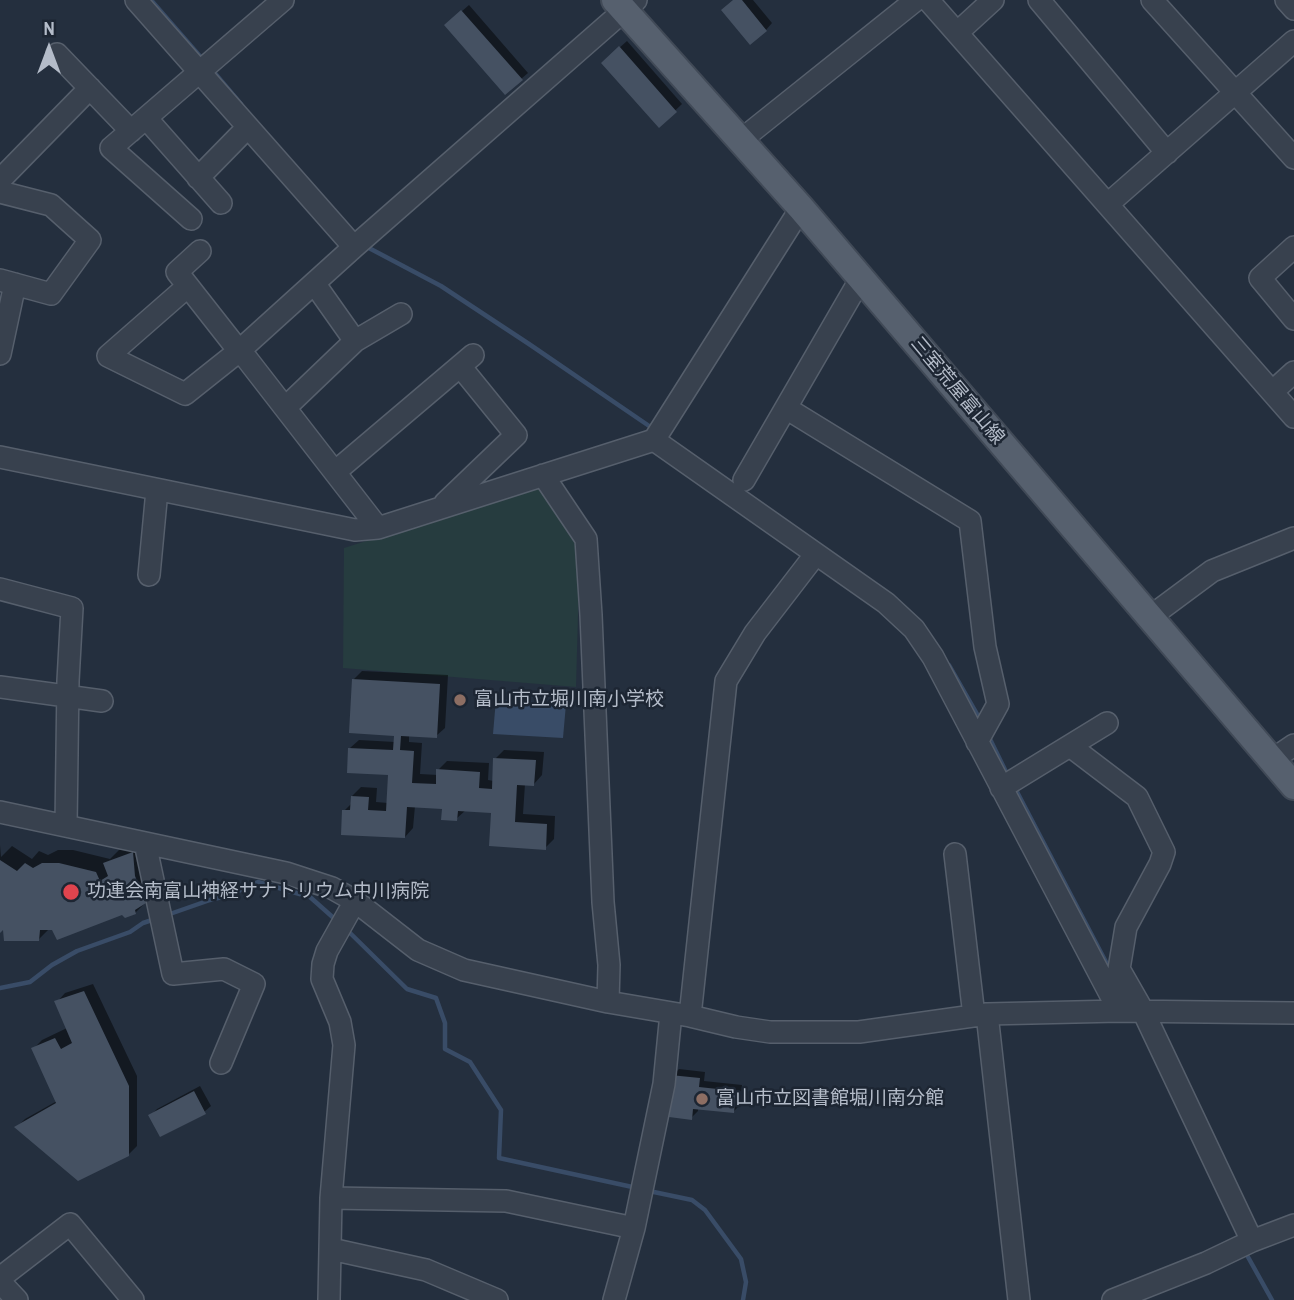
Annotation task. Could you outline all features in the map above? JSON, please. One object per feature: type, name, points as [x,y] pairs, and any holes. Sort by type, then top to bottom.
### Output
[{"type":"main road","name":"三室荒屋富山線","points":[[625,4],[1294,786]]},
{"type":"street","points":[[136,0],[354,247]]},
{"type":"street","points":[[191,219],[111,148],[283,0]]},
{"type":"street","points":[[741,140],[916,0]]},
{"type":"street","points":[[928,0],[1294,417]]},
{"type":"street","points":[[958,32],[993,0]]},
{"type":"street","points":[[1039,0],[1167,153]]},
{"type":"street","points":[[1286,0],[1294,9]]},
{"type":"street","points":[[1155,1],[1294,158]]},
{"type":"street","points":[[188,286],[108,356],[185,394],[239,351],[625,4]]},
{"type":"street","points":[[1108,204],[1294,41]]},
{"type":"street","points":[[57,54],[90,88],[138,124],[198,177],[221,203]]},
{"type":"street","points":[[0,180],[90,88]]},
{"type":"street","points":[[198,177],[248,127]]},
{"type":"street","points":[[0,192],[51,205],[90,240],[51,294],[8,282],[0,354]]},
{"type":"street","points":[[0,457],[355,530],[378,528],[654,440],[801,208]]},
{"type":"street","points":[[1294,247],[1260,278],[1294,319]]},
{"type":"street","points":[[200,251],[177,272],[378,528]]},
{"type":"street","points":[[744,480],[861,278]]},
{"type":"street","points":[[314,283],[355,341]]},
{"type":"street","points":[[285,408],[355,341],[401,314]]},
{"type":"street","points":[[335,472],[467,361],[516,435],[440,508]]},
{"type":"street","points":[[1272,392],[1294,372]]},
{"type":"street","points":[[786,408],[970,521],[985,647],[998,704],[977,742]]},
{"type":"street","points":[[654,440],[886,603],[914,629],[933,657],[1119,1011]]},
{"type":"street","points":[[543,475],[586,539],[608,1002]]},
{"type":"street","points":[[149,575],[157,490]]},
{"type":"street","points":[[1150,617],[1212,571],[1294,538]]},
{"type":"street","points":[[614,1300],[634,1228],[681,1015],[726,681],[755,633],[815,555]]},
{"type":"street","points":[[0,590],[72,608],[66,826]]},
{"type":"street","points":[[0,687],[102,701]]},
{"type":"street","points":[[1001,788],[1107,723]]},
{"type":"street","points":[[1272,760],[1294,745]]},
{"type":"street","points":[[1070,746],[1137,797],[1164,852],[1126,927],[1119,969],[1143,1012],[1252,1241]]},
{"type":"street","points":[[0,811],[286,873],[332,888],[355,901],[418,950],[464,970],[736,1027],[770,1032],[859,1032],[981,1015],[1119,1011],[1294,1013]]},
{"type":"street","points":[[145,843],[173,974],[224,969],[254,984],[221,1063]]},
{"type":"street","points":[[955,854],[981,1015],[1020,1300]]},
{"type":"street","points":[[329,1300],[331,1198],[345,1045],[341,1022],[322,978],[327,951],[355,901]]},
{"type":"street","points":[[331,1198],[506,1200],[634,1228]]},
{"type":"street","points":[[17,1300],[0,1280],[70,1224],[133,1300]]},
{"type":"street","points":[[1113,1300],[1294,1225]]},
{"type":"street","points":[[331,1249],[426,1270],[497,1300]]},
{"type":"green space","points":[[538,487],[580,544],[576,687],[343,668],[344,548]]},
{"type":"water","points":[[496,699],[566,704],[563,738],[493,734]]},
{"type":"building","points":[[733,0],[742,0],[767,31],[750,45],[721,10]]},
{"type":"building","points":[[461,10],[523,80],[505,95],[444,25]]},
{"type":"building","points":[[619,46],[677,112],[659,128],[601,63]]},
{"type":"building","points":[[352,679],[440,684],[437,738],[401,736],[400,750],[414,751],[412,783],[436,784],[436,769],[480,772],[479,788],[492,789],[493,758],[536,760],[534,786],[517,785],[515,822],[547,824],[546,850],[489,846],[491,813],[458,811],[457,821],[441,820],[442,809],[407,807],[405,838],[341,835],[342,810],[350,810],[351,796],[369,797],[368,810],[386,811],[388,775],[347,773],[348,748],[393,750],[394,736],[349,733]]},
{"type":"building","name":"功連会南富山神経サナトリウム中川病院","points":[[133,852],[135,876],[146,903],[135,910],[136,914],[125,918],[122,915],[57,940],[52,930],[40,930],[39,941],[4,941],[3,930],[0,933],[0,860],[17,871],[25,863],[33,868],[42,863],[59,863],[96,872],[100,881],[108,876],[103,863]]},
{"type":"building","points":[[84,991],[129,1086],[129,1156],[78,1181],[14,1127],[56,1103],[31,1048],[55,1038],[61,1049],[72,1043],[54,1001]]},
{"type":"building","name":"富山市立図書館堀川南分館","points":[[670,1075],[700,1078],[699,1087],[736,1091],[734,1113],[693,1109],[692,1120],[669,1117],[670,1107],[667,1107]]},
{"type":"building","points":[[194,1091],[206,1114],[160,1137],[148,1115]]},
{"type":"waterway","points":[[151,0],[205,62]]},
{"type":"waterway","points":[[213,71],[241,104]]},
{"type":"waterway","points":[[365,245],[441,286],[655,430]]},
{"type":"waterway","points":[[949,665],[981,721]]},
{"type":"waterway","points":[[988,735],[1009,778]]},
{"type":"waterway","points":[[1015,788],[1107,964]]},
{"type":"waterway","points":[[167,915],[230,895],[258,882],[310,897],[337,921]]},
{"type":"waterway","points":[[0,988],[30,982],[77,951],[130,932],[155,919]]},
{"type":"waterway","points":[[346,929],[407,989],[436,998],[445,1023],[445,1049],[470,1062],[501,1110],[499,1158],[637,1188]]},
{"type":"waterway","points":[[649,1191],[692,1200],[705,1210],[741,1259],[746,1282],[743,1300]]},
{"type":"waterway","points":[[1248,1257],[1272,1300]]},
{"type":"place","name":"富山市立堀川南小学校","points":[[460,700]]},
{"type":"place","name":"功連会南富山神経サナトリウム中川病院","points":[[71,892]]},
{"type":"place","name":"富山市立図書館堀川南分館","points":[[702,1099]]}]
